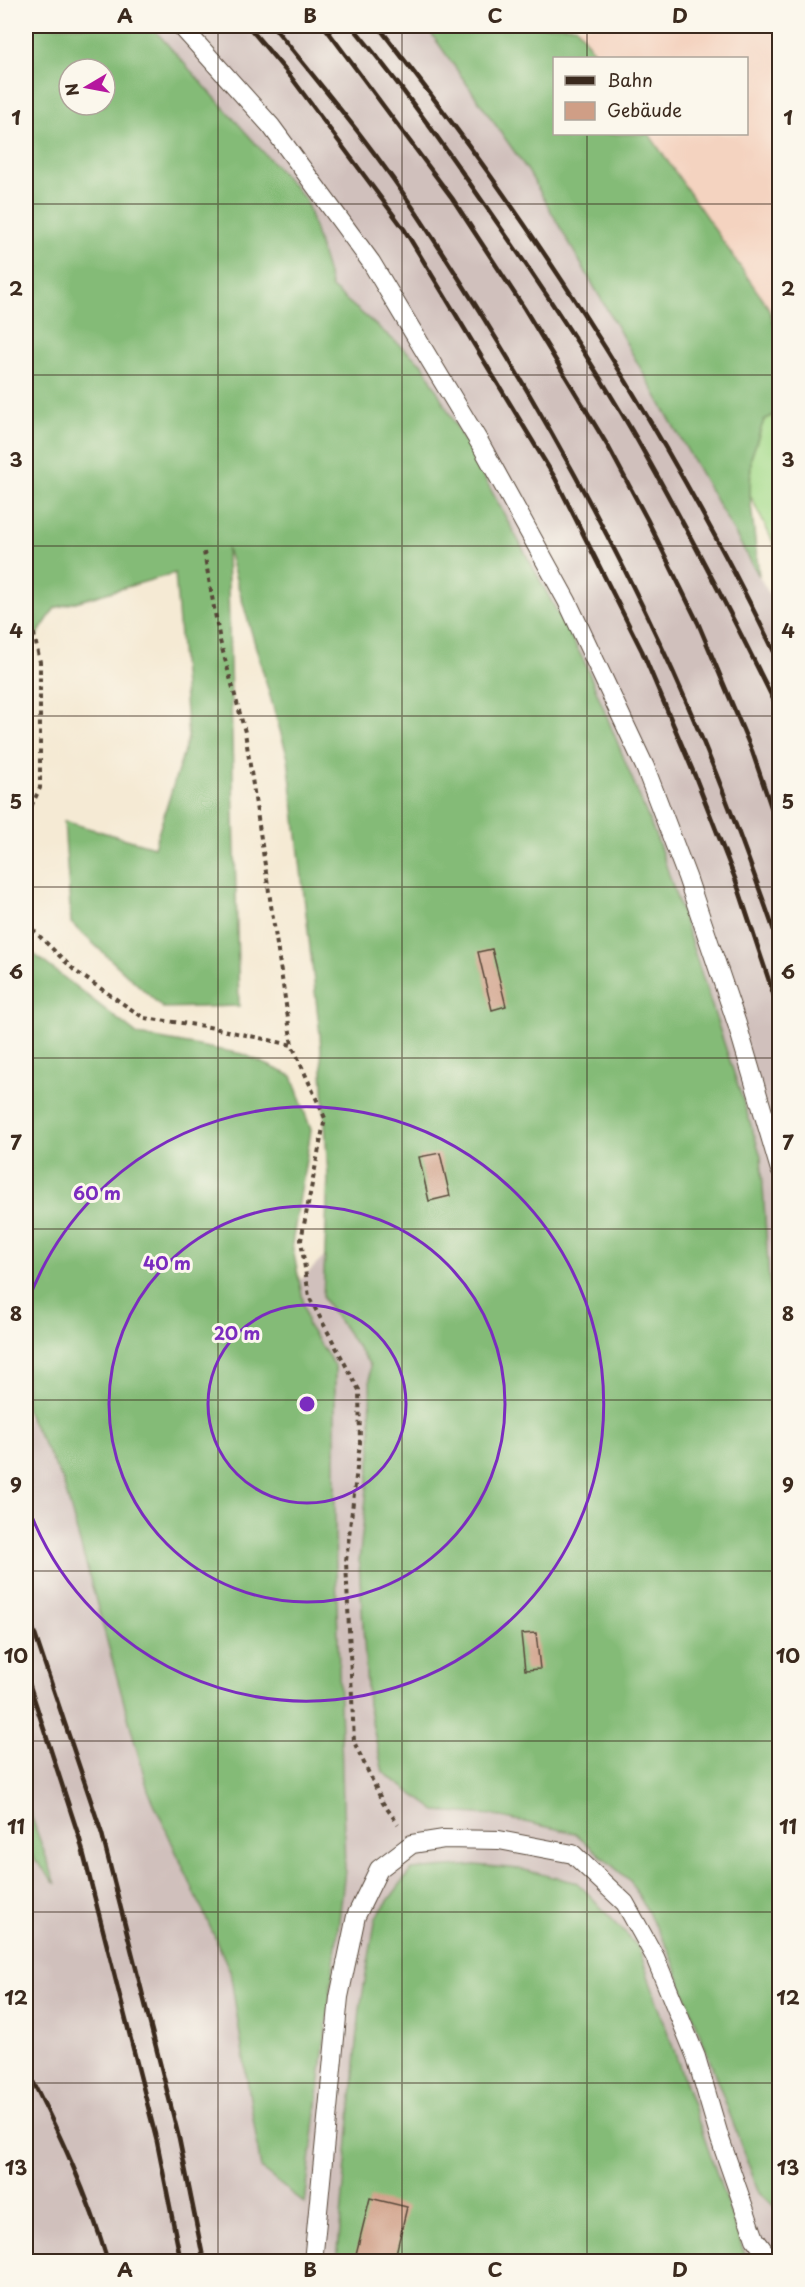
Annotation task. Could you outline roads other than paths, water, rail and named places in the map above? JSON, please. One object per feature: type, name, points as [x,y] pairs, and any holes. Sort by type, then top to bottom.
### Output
[{"type":"lane","points":[[181,26],[271,126],[371,262],[481,445],[567,601],[645,767],[682,866],[736,1024],[780,1170]]},
{"type":"lane","points":[[314,2262],[339,1997],[356,1916],[379,1869],[412,1844],[444,1839],[499,1840],[573,1854],[625,1903],[655,1958],[692,2048],[720,2139],[755,2239],[772,2262]]},
{"type":"railway","points":[[248,26],[291,77],[404,229],[555,478],[642,651],[695,776],[736,881],[780,1014]]},
{"type":"railway","points":[[273,26],[350,121],[404,195],[486,322],[548,426],[633,587],[693,717],[780,948]]},
{"type":"railway","points":[[324,26],[452,198],[524,308],[609,448],[698,623],[752,751],[780,833]]},
{"type":"railway","points":[[352,26],[412,102],[468,181],[539,283],[604,384],[691,538],[780,713]]},
{"type":"railway","points":[[378,26],[490,175],[608,352],[681,475],[780,664]]},
{"type":"railway","points":[[26,1608],[102,1834],[179,2138],[204,2262]]},
{"type":"railway","points":[[26,1674],[80,1840],[157,2142],[181,2262]]},
{"type":"railway","points":[[26,2068],[72,2163],[108,2262]]}]
